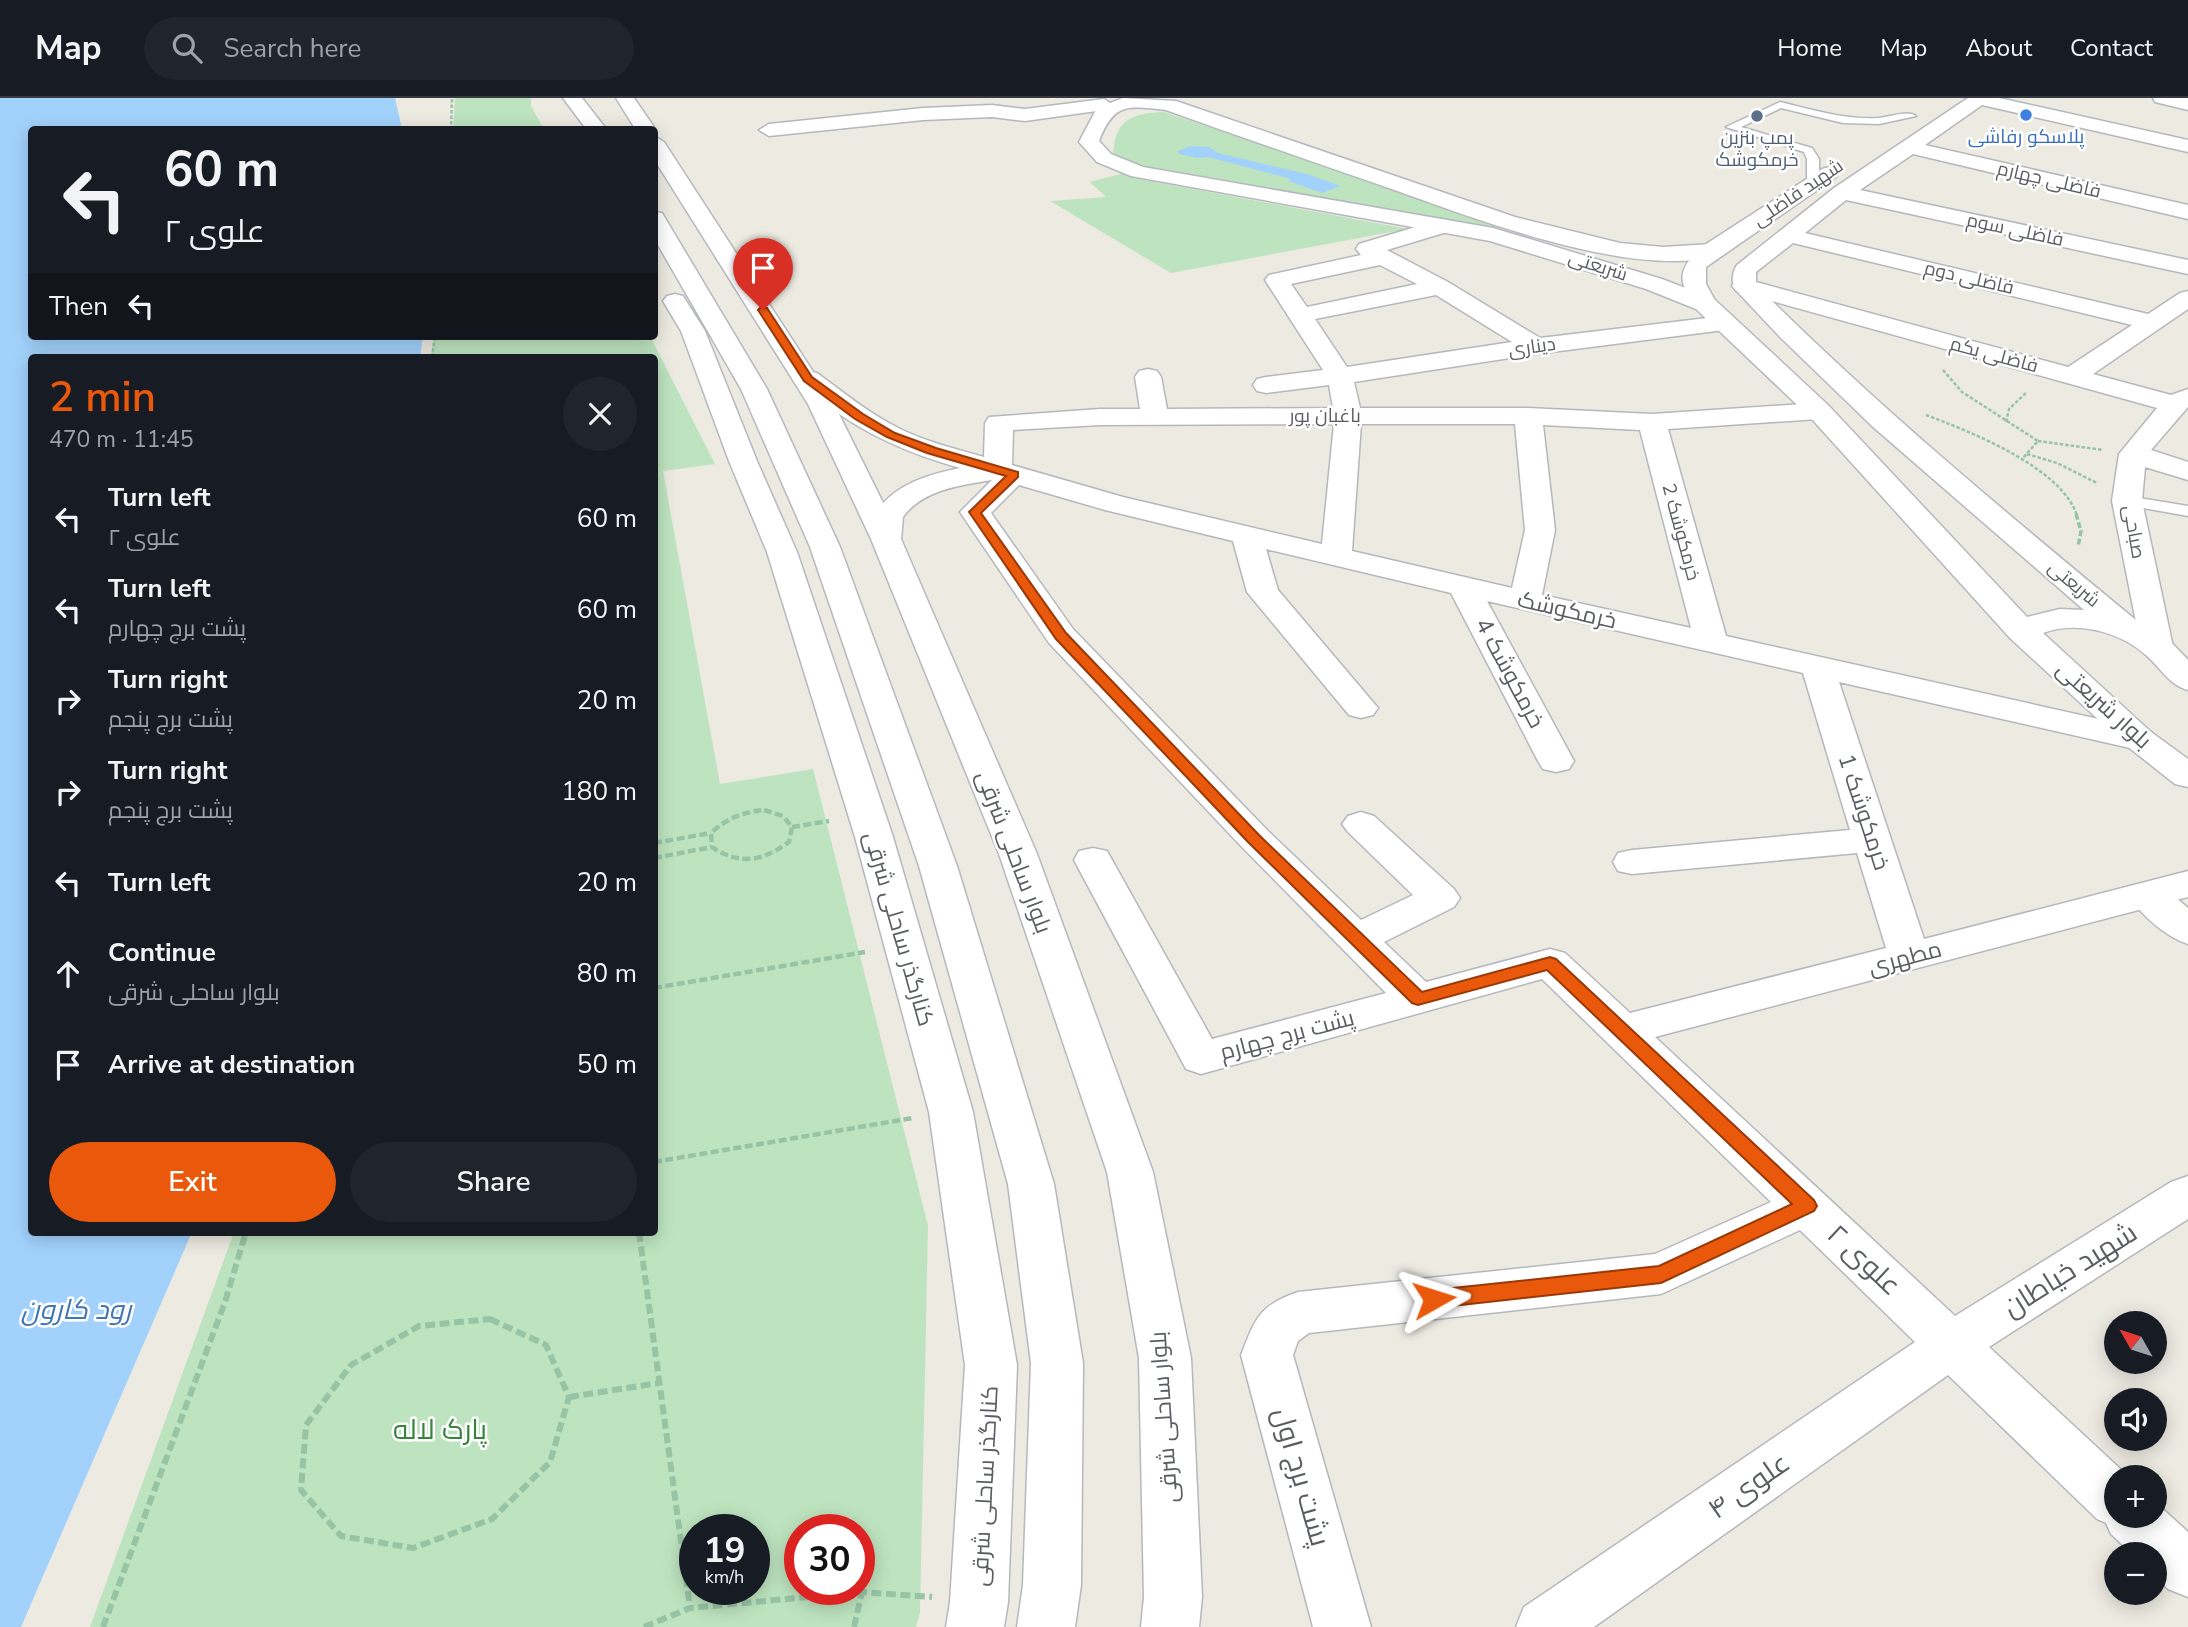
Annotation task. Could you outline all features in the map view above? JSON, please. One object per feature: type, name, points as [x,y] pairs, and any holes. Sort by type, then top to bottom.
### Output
[{"type":"street","points":[[562,98],[563,113],[571,126]]},
{"type":"street","points":[[572,98],[595,126]]},
{"type":"street","points":[[625,98],[643,126]]},
{"type":"street","points":[[2162,98],[2188,104]]},
{"type":"street","points":[[1979,99],[2188,146]]},
{"type":"street","name":"شهید فاضلی","points":[[1744,286],[1745,270],[1786,235],[1979,99]]},
{"type":"street","name":"شریعتی","points":[[1711,251],[1662,254],[1620,250],[1507,222],[1159,102],[1103,104],[1102,114],[1089,142],[1104,158],[1138,173],[1493,235],[1654,284],[1704,304],[1819,411],[2022,631]]},
{"type":"street","points":[[769,130],[923,114],[986,104],[1026,115],[1103,104]]},
{"type":"street","points":[[1875,140],[1920,110]]},
{"type":"street","name":"فاضلی چهارم","points":[[1910,147],[2188,212]]},
{"type":"street","name":"بلوار ساحلی شرقی","points":[[658,148],[808,379],[886,539],[1018,854],[1130,1172],[1166,1358],[1173,1597],[1170,1627]]},
{"type":"street","name":"شهید فاضلی","points":[[1704,304],[1694,284],[1695,265],[1711,251],[1842,164]]},
{"type":"street","name":"فاضلی سوم","points":[[1842,193],[2188,267]]},
{"type":"street","points":[[658,225],[754,388],[825,547],[939,866],[1031,1184],[1057,1363],[1052,1585],[1046,1627]]},
{"type":"street","points":[[1441,226],[1367,249],[1440,287],[1536,346]]},
{"type":"street","name":"فاضلی دوم","points":[[1786,235],[2152,322]]},
{"type":"street","points":[[1336,558],[1348,416],[1340,376],[1277,280],[1383,257]]},
{"type":"street","name":"کنارگذر ساحلی شرقی","points":[[658,274],[693,331],[743,461],[782,552],[870,826],[951,1112],[991,1365],[977,1614]]},
{"type":"street","points":[[1744,286],[1815,307]]},
{"type":"street","name":"شریعتی","points":[[1744,286],[1776,320],[1932,466],[2126,628]]},
{"type":"street","points":[[1301,315],[1440,287]]},
{"type":"street","points":[[2072,376],[2188,298]]},
{"type":"street","points":[[1776,320],[1775,308],[1796,305],[1815,307]]},
{"type":"street","name":"فاضلی یکم","points":[[1815,307],[2072,376],[2181,401]]},
{"type":"street","name":"دیناری","points":[[1266,385],[1536,346],[1724,323]]},
{"type":"street","points":[[1148,377],[1155,417]]},
{"type":"street","name":"خرمکوشک","points":[[808,379],[859,417],[891,435],[932,451],[1115,504],[1336,558],[1818,668],[2170,759]]},
{"type":"street","points":[[2181,401],[2133,454],[2188,471]]},
{"type":"street","name":"باغبان پور","points":[[1006,472],[999,423],[1155,417],[1348,416],[1528,416],[1651,422],[1819,411]]},
{"type":"street","points":[[1525,601],[1540,530],[1528,416]]},
{"type":"street","name":"خرمکوشک 2","points":[[1651,422],[1710,643]]},
{"type":"street","name":"صباحی","points":[[2133,454],[2127,501],[2157,647]]},
{"type":"street","points":[[743,461],[786,456]]},
{"type":"street","points":[[886,539],[887,518],[904,499],[932,484],[1006,472]]},
{"type":"street","points":[[1006,472],[975,512],[1061,636],[1254,838],[1418,999]]},
{"type":"street","points":[[1247,537],[1264,592],[1360,708]]},
{"type":"street","name":"خرمکوشک 4","points":[[1463,586],[1556,761]]},
{"type":"street","points":[[2022,631],[2039,622],[2064,618],[2095,620],[2126,628],[2188,663]]},
{"type":"street","name":"بلوار شریعتی","points":[[2022,631],[2170,759]]},
{"type":"street","points":[[2157,647],[2188,680]]},
{"type":"street","name":"خرمکوشک 1","points":[[1818,668],[1909,956]]},
{"type":"street","points":[[1356,939],[1440,898],[1361,824]]},
{"type":"street","points":[[1632,862],[1872,840]]},
{"type":"street","name":"پشت برج چهارم","points":[[1093,860],[1201,1058],[1550,963]]},
{"type":"street","name":"مطهری","points":[[1622,1031],[2188,884]]},
{"type":"street","points":[[2148,895],[2188,930]]},
{"type":"street","name":"علوی ۲","points":[[1550,963],[2104,1490]]},
{"type":"street","name":"شهید خیاطان","points":[[1952,1344],[2188,1195]]},
{"type":"street","name":"پشت برج اول","points":[[1342,1627],[1267,1355],[1277,1328],[1298,1313],[1661,1274],[1807,1206]]},
{"type":"street","name":"علوی ۴","points":[[1545,1627],[1952,1344]]},
{"type":"street","points":[[2144,1528],[2188,1570]]},
{"type":"lane","points":[[1813,184],[1813,159],[1808,150],[1731,127],[1780,105],[1843,120],[1879,121],[1920,110]]},
{"type":"lane","points":[[2127,501],[2188,511]]},
{"type":"path","points":[[451,126],[452,98]]},
{"type":"path","points":[[1931,338],[1938,362],[1962,392],[2038,441],[2133,454]]},
{"type":"path","points":[[1920,413],[1963,428],[2022,459],[2071,503],[2081,531],[2072,583]]},
{"type":"path","points":[[2022,459],[2038,441]]},
{"type":"path","points":[[2027,454],[2073,470],[2127,501]]},
{"type":"path","points":[[658,843],[711,833],[723,820],[742,812],[764,810],[783,816],[792,827],[789,842],[773,855],[749,861],[726,858],[712,847],[711,833]]},
{"type":"path","points":[[658,857],[712,847]]},
{"type":"path","points":[[658,987],[904,946]]},
{"type":"path","points":[[658,1161],[951,1112]]},
{"type":"path","points":[[103,1627],[225,1302],[245,1236]]},
{"type":"path","points":[[640,1236],[690,1608]]},
{"type":"path","points":[[490,1319],[546,1345],[569,1397],[550,1462],[492,1519],[413,1548],[341,1536],[301,1490],[306,1425],[351,1365],[419,1326],[490,1319]]},
{"type":"path","points":[[569,1397],[659,1383]]},
{"type":"path","points":[[875,1594],[977,1614]]},
{"type":"path","points":[[644,1627],[690,1608],[784,1599]]},
{"type":"path","points":[[855,1627],[859,1605]]},
{"type":"green space","points":[[455,98],[531,98],[531,106],[542,126],[453,126]]},
{"type":"green space","points":[[1164,112],[1502,225],[1495,232],[1146,170],[1113,157],[1117,135],[1126,121],[1142,114]]},
{"type":"green space","points":[[1124,173],[1145,180],[1408,229],[1171,273],[1050,201],[1106,197],[1090,182]]},
{"type":"green space","name":"پارک لاله","points":[[433,340],[652,340],[715,464],[663,471],[720,784],[813,769],[928,1226],[920,1612],[916,1627],[90,1627],[233,1236],[658,1236],[658,354],[431,354]]},
{"type":"water","name":"رود کارون","points":[[0,98],[395,98],[401,126],[28,126],[28,340],[422,340],[420,354],[28,354],[28,1236],[190,1236],[21,1627],[0,1627]]},
{"type":"water","points":[[1190,146],[1209,147],[1218,153],[1307,174],[1341,186],[1322,193],[1288,181],[1291,179],[1208,157],[1196,158],[1179,154],[1178,151]]},
{"type":"place","name":"پلاسکو رفاشی","points":[[2026,115]]},
{"type":"place","name":"پمپ بنزین خرمکوشک","points":[[1757,116]]},
{"type":"route","points":[[763,310],[808,379],[859,417],[891,435],[932,451],[1014,474],[975,512],[1061,636],[1254,838],[1418,999],[1550,963],[1807,1206],[1661,1274],[1626,1280],[1434,1299]]}]
